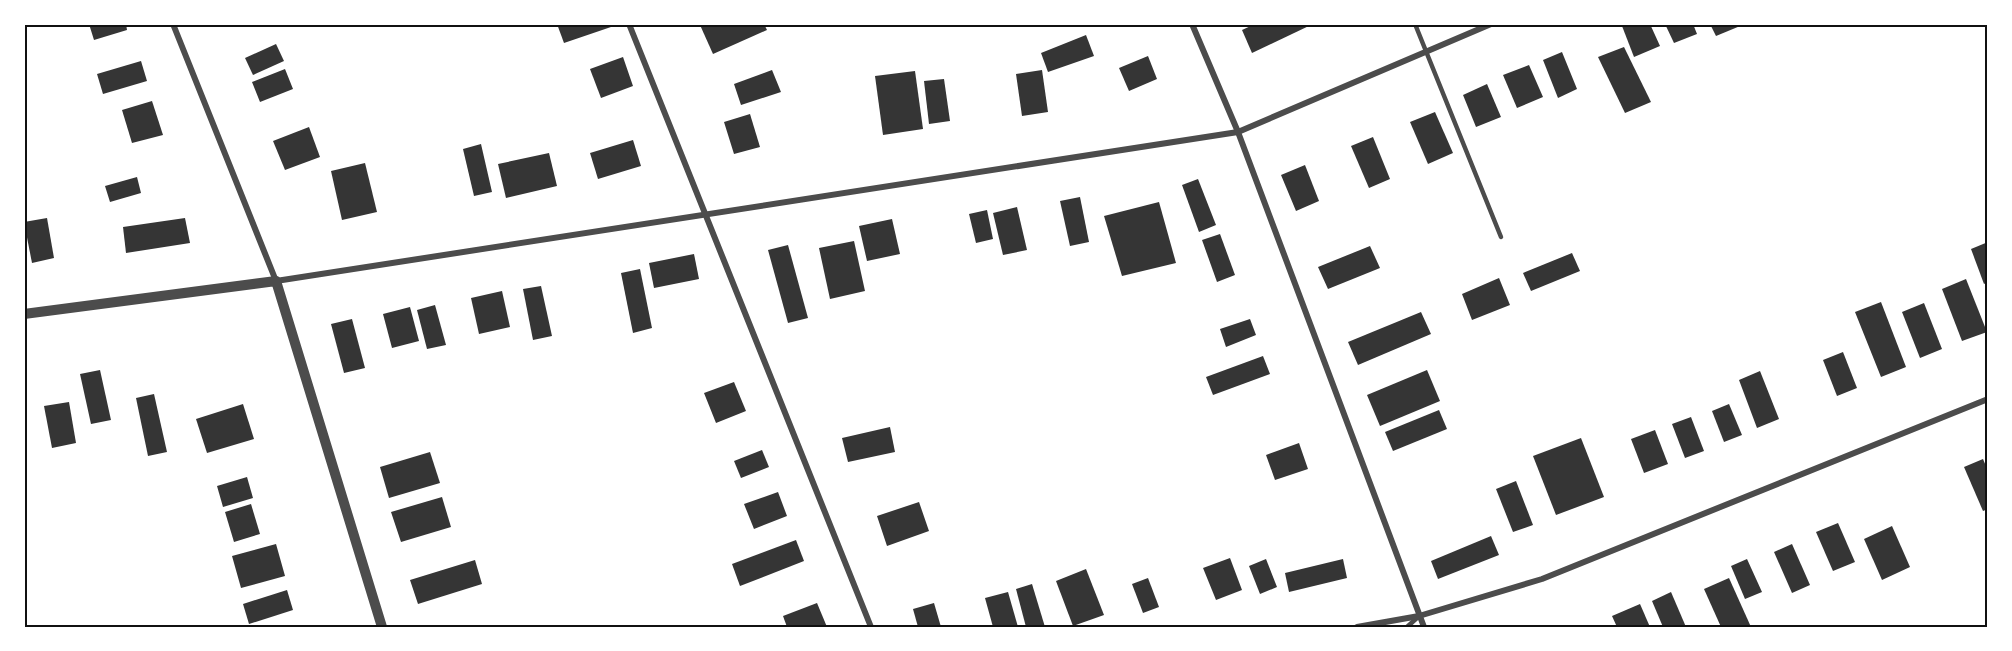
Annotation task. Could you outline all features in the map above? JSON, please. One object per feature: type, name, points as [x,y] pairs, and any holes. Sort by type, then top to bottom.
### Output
[{"type":"street","points":[[173,24],[276,281],[382,627]]},
{"type":"street","points":[[629,24],[871,627]]},
{"type":"street","points":[[1192,24],[1238,132],[1424,627]]},
{"type":"street","points":[[24,314],[276,281],[703,213],[1238,132],[1491,24]]},
{"type":"street","points":[[1357,627],[1419,616],[1542,579],[1988,399]]},
{"type":"lane","points":[[1415,24],[1424,52],[1501,237]]},
{"type":"lane","points":[[1407,627],[1419,616]]},
{"type":"building","points":[[89,24],[126,24],[127,30],[94,40]]},
{"type":"building","points":[[557,24],[610,24],[611,27],[564,43]]},
{"type":"building","points":[[764,24],[767,30],[713,54],[700,25]]},
{"type":"building","points":[[1255,24],[1313,24],[1252,53],[1242,30]]},
{"type":"building","points":[[1650,24],[1660,46],[1634,57],[1622,26]]},
{"type":"building","points":[[1665,24],[1693,24],[1697,34],[1674,43]]},
{"type":"building","points":[[1710,24],[1745,24],[1716,36]]},
{"type":"building","points":[[1086,35],[1094,56],[1048,72],[1041,53]]},
{"type":"building","points":[[276,44],[284,61],[253,75],[245,58]]},
{"type":"building","points":[[1624,47],[1651,102],[1625,113],[1598,57]]},
{"type":"building","points":[[1562,52],[1577,89],[1558,98],[1543,60]]},
{"type":"building","points":[[1148,56],[1157,79],[1129,91],[1119,68]]},
{"type":"building","points":[[623,57],[633,86],[601,98],[590,69]]},
{"type":"building","points":[[141,61],[147,81],[103,94],[97,74]]},
{"type":"building","points":[[1529,65],[1543,97],[1517,108],[1503,75]]},
{"type":"building","points":[[285,69],[293,89],[260,102],[252,82]]},
{"type":"building","points":[[772,70],[781,92],[741,105],[734,84]]},
{"type":"building","points":[[1042,70],[1048,112],[1022,116],[1016,74]]},
{"type":"building","points":[[915,71],[923,129],[883,135],[875,76]]},
{"type":"building","points":[[944,79],[950,121],[929,124],[924,81]]},
{"type":"building","points":[[1487,84],[1501,117],[1476,127],[1463,95]]},
{"type":"building","points":[[152,101],[163,135],[132,143],[122,110]]},
{"type":"building","points":[[1435,112],[1453,153],[1428,164],[1410,122]]},
{"type":"building","points":[[750,114],[760,147],[734,154],[724,122]]},
{"type":"building","points":[[309,127],[320,157],[285,170],[273,141]]},
{"type":"building","points":[[1373,137],[1390,179],[1369,188],[1351,146]]},
{"type":"building","points":[[633,140],[641,166],[598,179],[590,153]]},
{"type":"building","points":[[481,144],[492,192],[474,196],[463,149]]},
{"type":"building","points":[[549,153],[557,186],[506,198],[498,164]]},
{"type":"building","points":[[365,163],[377,212],[342,220],[331,171]]},
{"type":"building","points":[[1305,165],[1319,201],[1296,211],[1281,175]]},
{"type":"building","points":[[137,177],[141,193],[110,202],[105,186]]},
{"type":"building","points":[[1198,179],[1216,225],[1199,232],[1182,185]]},
{"type":"building","points":[[1080,197],[1089,242],[1070,246],[1060,201]]},
{"type":"building","points":[[1159,202],[1176,263],[1122,276],[1104,216]]},
{"type":"building","points":[[1017,207],[1027,250],[1003,255],[993,213]]},
{"type":"building","points":[[987,210],[993,239],[976,243],[969,214]]},
{"type":"building","points":[[47,218],[54,258],[32,263],[24,222]]},
{"type":"building","points":[[185,218],[190,243],[126,253],[123,227]]},
{"type":"building","points":[[892,219],[900,254],[867,261],[859,226]]},
{"type":"building","points":[[1220,234],[1235,275],[1217,282],[1202,240]]},
{"type":"building","points":[[854,241],[865,291],[830,299],[819,248]]},
{"type":"building","points":[[1988,242],[1988,282],[1984,284],[1971,249]]},
{"type":"building","points":[[788,245],[808,318],[788,323],[768,250]]},
{"type":"building","points":[[1370,246],[1380,268],[1328,289],[1318,267]]},
{"type":"building","points":[[1572,253],[1580,271],[1531,291],[1523,273]]},
{"type":"building","points":[[694,254],[699,279],[654,288],[649,263]]},
{"type":"building","points":[[640,269],[652,328],[633,333],[621,273]]},
{"type":"building","points":[[1499,278],[1510,305],[1472,320],[1462,294]]},
{"type":"building","points":[[1966,279],[1987,332],[1962,341],[1942,289]]},
{"type":"building","points":[[541,286],[552,336],[533,340],[523,289]]},
{"type":"building","points":[[502,291],[510,327],[479,334],[471,298]]},
{"type":"building","points":[[1881,302],[1906,367],[1881,377],[1855,312]]},
{"type":"building","points":[[1924,303],[1942,349],[1920,358],[1902,312]]},
{"type":"building","points":[[435,305],[446,345],[427,349],[417,310]]},
{"type":"building","points":[[410,307],[419,341],[392,348],[383,314]]},
{"type":"building","points":[[1421,312],[1431,334],[1358,365],[1348,342]]},
{"type":"building","points":[[352,319],[365,368],[344,373],[331,324]]},
{"type":"building","points":[[1250,319],[1256,335],[1226,347],[1220,329]]},
{"type":"building","points":[[1843,352],[1857,388],[1837,396],[1823,360]]},
{"type":"building","points":[[1263,356],[1270,374],[1213,395],[1206,377]]},
{"type":"building","points":[[100,370],[111,420],[91,424],[80,374]]},
{"type":"building","points":[[1427,370],[1440,401],[1380,426],[1367,395]]},
{"type":"building","points":[[1760,371],[1779,419],[1757,428],[1739,380]]},
{"type":"building","points":[[734,382],[746,411],[716,423],[704,393]]},
{"type":"building","points":[[154,394],[167,452],[148,456],[136,398]]},
{"type":"building","points":[[69,402],[76,443],[52,448],[44,406]]},
{"type":"building","points":[[243,404],[254,439],[207,453],[196,419]]},
{"type":"building","points":[[1729,404],[1742,435],[1724,442],[1712,411]]},
{"type":"building","points":[[1439,410],[1447,429],[1393,451],[1385,432]]},
{"type":"building","points":[[1691,417],[1704,451],[1685,458],[1672,424]]},
{"type":"building","points":[[890,427],[895,452],[848,462],[842,438]]},
{"type":"building","points":[[1655,430],[1668,464],[1644,473],[1631,439]]},
{"type":"building","points":[[1581,438],[1604,497],[1556,515],[1533,456]]},
{"type":"building","points":[[1299,443],[1308,469],[1275,480],[1266,455]]},
{"type":"building","points":[[762,450],[769,467],[741,478],[734,461]]},
{"type":"building","points":[[430,452],[440,483],[389,498],[380,467]]},
{"type":"building","points":[[1983,459],[1988,471],[1988,509],[1983,511],[1964,467]]},
{"type":"building","points":[[247,477],[253,498],[223,507],[217,486]]},
{"type":"building","points":[[1516,481],[1533,525],[1513,532],[1496,489]]},
{"type":"building","points":[[778,492],[787,516],[754,529],[744,504]]},
{"type":"building","points":[[442,497],[451,527],[401,542],[391,512]]},
{"type":"building","points":[[919,502],[929,531],[887,546],[877,516]]},
{"type":"building","points":[[251,504],[260,534],[234,542],[225,512]]},
{"type":"building","points":[[1838,523],[1855,562],[1833,571],[1816,532]]},
{"type":"building","points":[[1892,526],[1910,567],[1882,580],[1864,539]]},
{"type":"building","points":[[1491,536],[1499,555],[1438,579],[1431,561]]},
{"type":"building","points":[[796,540],[804,561],[740,586],[732,564]]},
{"type":"building","points":[[276,544],[285,576],[241,588],[232,556]]},
{"type":"building","points":[[1792,544],[1810,585],[1792,593],[1774,552]]},
{"type":"building","points":[[1230,558],[1242,590],[1216,600],[1203,568]]},
{"type":"building","points":[[1266,559],[1277,587],[1260,594],[1249,566]]},
{"type":"building","points":[[1343,559],[1347,578],[1289,592],[1285,573]]},
{"type":"building","points":[[1747,559],[1762,592],[1745,599],[1731,566]]},
{"type":"building","points":[[475,560],[482,584],[418,604],[410,580]]},
{"type":"building","points":[[1086,569],[1104,615],[1073,626],[1056,581]]},
{"type":"building","points":[[1148,578],[1159,607],[1143,613],[1132,584]]},
{"type":"building","points":[[1729,578],[1751,627],[1721,627],[1704,589]]},
{"type":"building","points":[[1032,584],[1045,627],[1026,627],[1016,589]]},
{"type":"building","points":[[287,590],[293,610],[249,624],[243,604]]},
{"type":"building","points":[[1008,592],[1018,627],[993,627],[985,598]]},
{"type":"building","points":[[1671,592],[1686,627],[1663,627],[1652,601]]},
{"type":"building","points":[[817,603],[827,627],[787,627],[783,616]]},
{"type":"building","points":[[934,603],[941,627],[918,627],[913,609]]},
{"type":"building","points":[[1640,604],[1650,627],[1617,627],[1612,616]]}]
